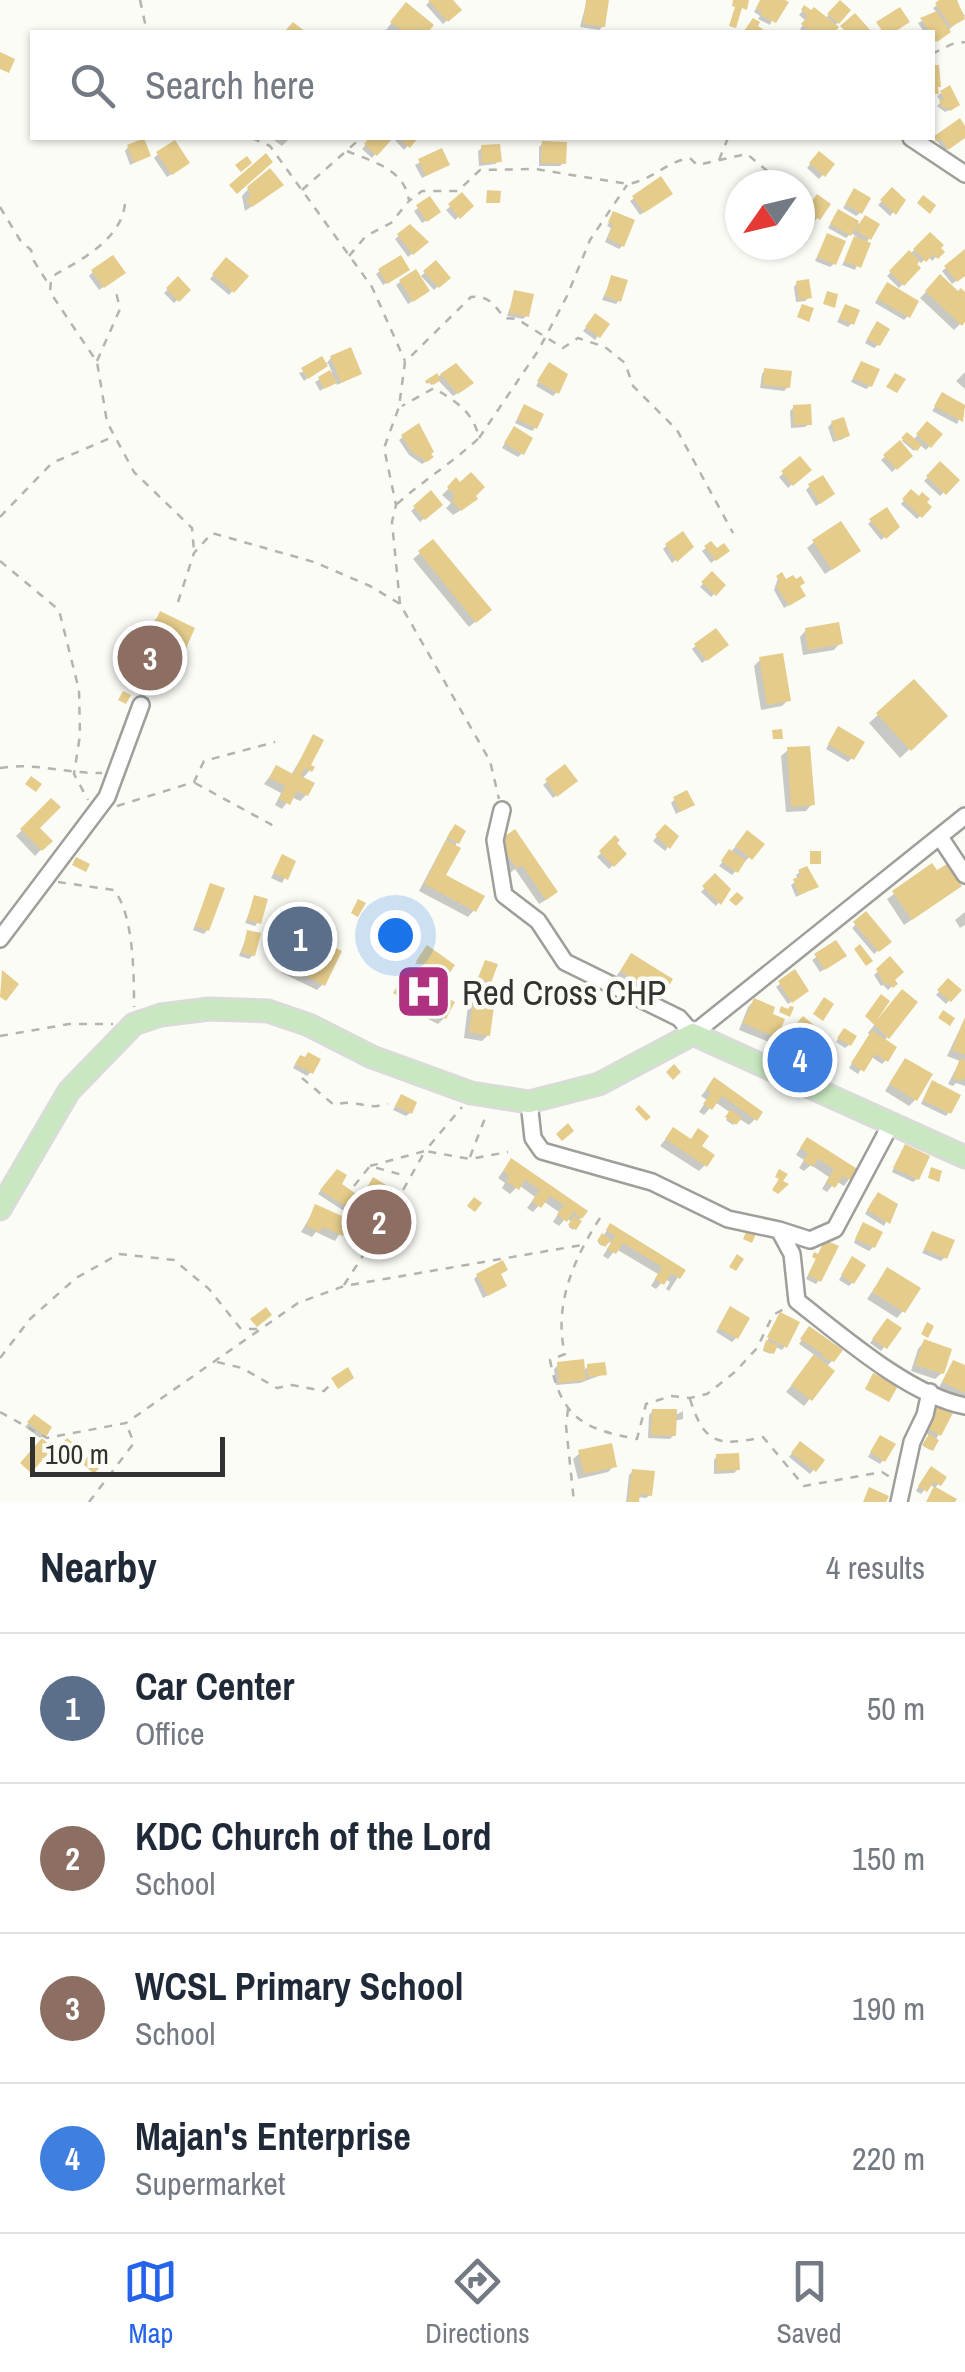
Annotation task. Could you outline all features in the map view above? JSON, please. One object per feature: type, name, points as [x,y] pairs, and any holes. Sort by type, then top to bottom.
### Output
[{"type":"main road","points":[[0,1209],[69,1091],[134,1024],[161,1015],[209,1009],[268,1011],[470,1094],[528,1102],[599,1084],[693,1034],[965,1157]]},
{"type":"street","points":[[914,140],[965,174]]},
{"type":"street","points":[[0,939],[108,798],[141,706]]},
{"type":"street","points":[[502,810],[495,840],[504,895],[538,921],[566,962],[679,1018],[693,1034],[965,816]]},
{"type":"street","points":[[940,837],[965,876]]},
{"type":"street","points":[[528,1102],[533,1138],[542,1150],[652,1182],[728,1218],[810,1240],[835,1229],[891,1124]]},
{"type":"street","points":[[779,1230],[792,1254],[798,1302],[883,1366],[965,1406]]},
{"type":"street","points":[[902,1494],[912,1442],[930,1392]]},
{"type":"path","points":[[140,0],[147,30]]},
{"type":"path","points":[[935,52],[965,42]]},
{"type":"path","points":[[256,140],[270,146],[372,287],[405,362],[400,407],[384,448],[396,504],[392,522],[400,604],[490,761],[502,810]]},
{"type":"path","points":[[302,191],[359,140]]},
{"type":"path","points":[[718,162],[727,140]]},
{"type":"path","points":[[347,150],[394,171],[408,190],[409,200]]},
{"type":"path","points":[[350,256],[366,236],[390,223],[422,190],[458,191],[480,170],[511,167],[628,184],[642,182],[673,160],[690,158],[698,165],[746,154],[766,170]]},
{"type":"path","points":[[396,504],[434,472],[449,466],[478,438],[546,335],[590,240],[628,184]]},
{"type":"path","points":[[50,286],[56,274],[116,231],[126,204]]},
{"type":"path","points":[[0,207],[20,240],[31,250],[54,302],[97,362],[108,422],[134,472],[192,528],[194,552],[178,602]]},
{"type":"path","points":[[97,362],[120,310],[116,292]]},
{"type":"path","points":[[405,362],[471,298],[481,296],[495,304],[504,318],[517,319],[563,348],[578,338],[606,347],[625,363],[633,386],[677,430],[733,533]]},
{"type":"path","points":[[400,407],[434,388],[458,402],[474,420],[478,438]]},
{"type":"path","points":[[0,517],[52,462],[115,436]]},
{"type":"path","points":[[194,552],[212,533],[314,562],[370,586],[400,604]]},
{"type":"path","points":[[0,561],[59,610],[80,690],[80,734],[74,774],[94,813],[194,782],[274,826]]},
{"type":"path","points":[[194,782],[204,761],[275,742]]},
{"type":"path","points":[[0,768],[20,765],[74,774],[116,772]]},
{"type":"path","points":[[0,1036],[69,1024],[134,1024],[134,966],[122,900],[114,890],[47,881]]},
{"type":"path","points":[[302,1078],[334,1105],[351,1100],[374,1108],[388,1104]]},
{"type":"path","points":[[344,1286],[390,1215],[408,1176],[470,1094]]},
{"type":"path","points":[[470,1159],[483,1119],[499,1096]]},
{"type":"path","points":[[354,1186],[370,1166],[425,1151],[470,1159],[508,1152]]},
{"type":"path","points":[[370,1166],[408,1176]]},
{"type":"path","points":[[600,1218],[582,1245],[558,1328],[564,1354],[550,1360],[555,1388],[583,1425],[637,1439],[646,1404],[671,1396],[690,1398],[707,1394],[758,1348],[773,1315],[798,1302]]},
{"type":"path","points":[[0,1412],[46,1438],[126,1423],[298,1303],[344,1286],[582,1245]]},
{"type":"path","points":[[0,1358],[30,1319],[76,1278],[119,1254],[174,1260],[209,1289],[240,1329],[262,1329]]},
{"type":"path","points":[[216,1361],[242,1368],[277,1388],[292,1385],[324,1391],[330,1385]]},
{"type":"path","points":[[690,1398],[698,1426],[716,1440],[731,1444],[763,1437],[804,1486],[882,1472],[902,1494]]},
{"type":"path","points":[[568,1406],[566,1426],[574,1502]]},
{"type":"path","points":[[89,1502],[134,1443],[126,1423]]},
{"type":"building","points":[[428,0],[453,0],[462,10],[448,22]]},
{"type":"building","points":[[586,0],[609,0],[605,27],[583,24]]},
{"type":"building","points":[[733,0],[749,0],[736,28],[729,26],[735,7]]},
{"type":"building","points":[[760,0],[789,2],[776,23],[760,15],[762,12],[756,8]]},
{"type":"building","points":[[840,0],[851,10],[839,24],[827,14]]},
{"type":"building","points":[[957,0],[965,19],[951,27],[935,3]]},
{"type":"building","points":[[406,2],[434,25],[430,30],[400,30],[390,22]]},
{"type":"building","points":[[804,5],[811,10],[814,7],[839,27],[809,30],[801,24],[808,16],[801,10]]},
{"type":"building","points":[[900,7],[910,22],[897,30],[882,30],[876,22]]},
{"type":"building","points":[[937,11],[951,32],[937,42],[935,30],[928,30],[920,18]]},
{"type":"building","points":[[855,13],[870,30],[844,30],[840,26]]},
{"type":"building","points":[[753,18],[764,30],[745,30]]},
{"type":"building","points":[[293,22],[303,30],[286,30]]},
{"type":"building","points":[[0,52],[15,59],[9,73],[0,69]]},
{"type":"building","points":[[935,65],[939,65],[939,94],[935,94]]},
{"type":"building","points":[[950,85],[960,105],[950,111],[939,101],[944,98],[940,91]]},
{"type":"building","points":[[960,118],[965,126],[965,138],[948,150],[935,136]]},
{"type":"building","points":[[145,140],[151,156],[134,163],[127,145]]},
{"type":"building","points":[[175,140],[190,163],[172,175],[156,152]]},
{"type":"building","points":[[367,140],[391,140],[377,156],[364,144]]},
{"type":"building","points":[[400,140],[416,140],[410,148]]},
{"type":"building","points":[[542,141],[567,142],[566,164],[541,163]]},
{"type":"building","points":[[500,144],[502,162],[482,163],[481,145]]},
{"type":"building","points":[[442,148],[450,165],[426,176],[418,159]]},
{"type":"building","points":[[819,151],[835,164],[825,177],[809,163]]},
{"type":"building","points":[[266,153],[273,162],[237,194],[229,185]]},
{"type":"building","points":[[247,156],[252,163],[241,172],[235,165]]},
{"type":"building","points":[[270,168],[284,185],[252,207],[246,200],[251,196],[247,187]]},
{"type":"building","points":[[661,176],[673,194],[644,213],[632,196]]},
{"type":"building","points":[[892,187],[906,200],[896,215],[880,200]]},
{"type":"building","points":[[854,188],[871,198],[862,214],[845,204]]},
{"type":"building","points":[[487,190],[501,191],[500,203],[486,203]]},
{"type":"building","points":[[462,192],[474,206],[460,219],[448,204]]},
{"type":"building","points":[[817,194],[831,204],[820,220],[815,216]]},
{"type":"building","points":[[923,195],[936,205],[930,214],[917,203]]},
{"type":"building","points":[[430,196],[441,212],[427,222],[416,205]]},
{"type":"building","points":[[838,209],[859,221],[851,236],[830,224]]},
{"type":"building","points":[[613,211],[635,220],[624,247],[608,238]]},
{"type":"building","points":[[865,215],[880,224],[871,240],[855,230]]},
{"type":"building","points":[[410,224],[429,242],[413,255],[397,234]]},
{"type":"building","points":[[930,232],[944,245],[941,248],[945,252],[926,262],[913,249]]},
{"type":"building","points":[[827,233],[846,241],[836,265],[817,257]]},
{"type":"building","points":[[854,236],[871,243],[861,268],[844,261]]},
{"type":"building","points":[[965,249],[965,276],[957,282],[944,266]]},
{"type":"building","points":[[909,250],[920,261],[917,264],[921,268],[904,286],[889,271]]},
{"type":"building","points":[[113,255],[126,273],[104,288],[91,270]]},
{"type":"building","points":[[401,255],[410,270],[387,284],[378,269]]},
{"type":"building","points":[[226,257],[249,276],[234,293],[212,274]]},
{"type":"building","points":[[436,260],[451,278],[439,288],[423,271]]},
{"type":"building","points":[[416,269],[430,291],[413,302],[399,280]]},
{"type":"building","points":[[940,274],[958,291],[961,288],[965,292],[962,326],[925,291]]},
{"type":"building","points":[[611,275],[628,280],[621,302],[605,296]]},
{"type":"building","points":[[178,276],[191,290],[179,302],[166,288]]},
{"type":"building","points":[[809,279],[812,298],[799,300],[796,281]]},
{"type":"building","points":[[887,282],[919,301],[910,318],[877,299]]},
{"type":"building","points":[[514,290],[534,294],[529,317],[509,313]]},
{"type":"building","points":[[827,291],[838,294],[835,308],[823,304]]},
{"type":"building","points":[[802,304],[814,308],[809,322],[797,317]]},
{"type":"building","points":[[845,304],[860,310],[854,325],[839,318]]},
{"type":"building","points":[[595,313],[610,324],[600,338],[585,327]]},
{"type":"building","points":[[877,321],[890,329],[880,346],[867,339]]},
{"type":"building","points":[[351,347],[362,374],[341,383],[330,356]]},
{"type":"building","points":[[322,356],[328,366],[308,379],[301,368]]},
{"type":"building","points":[[861,361],[880,369],[872,387],[853,378]]},
{"type":"building","points":[[549,362],[568,374],[559,394],[537,381]]},
{"type":"building","points":[[456,363],[474,383],[458,394],[440,374]]},
{"type":"building","points":[[764,368],[792,371],[790,388],[763,385]]},
{"type":"building","points":[[330,370],[337,383],[324,389],[318,377]]},
{"type":"building","points":[[437,373],[441,380],[427,384],[425,381]]},
{"type":"building","points":[[895,373],[906,379],[897,393],[886,387]]},
{"type":"building","points":[[942,392],[965,405],[963,422],[934,406]]},
{"type":"building","points":[[524,404],[544,414],[537,429],[517,419]]},
{"type":"building","points":[[811,404],[812,425],[794,425],[793,405]]},
{"type":"building","points":[[844,417],[850,436],[836,440],[831,421]]},
{"type":"building","points":[[927,421],[943,434],[931,448],[916,434]]},
{"type":"building","points":[[419,423],[434,452],[427,462],[412,452],[401,435]]},
{"type":"building","points":[[514,426],[533,438],[524,455],[504,443]]},
{"type":"building","points":[[907,432],[922,445],[917,451],[901,438]]},
{"type":"building","points":[[900,440],[913,456],[897,470],[883,455]]},
{"type":"building","points":[[800,456],[812,470],[793,486],[781,471]]},
{"type":"building","points":[[940,461],[960,480],[946,495],[926,476]]},
{"type":"building","points":[[471,472],[485,487],[476,496],[478,499],[461,511],[451,500],[455,496],[447,487],[456,477],[460,482]]},
{"type":"building","points":[[823,475],[835,494],[820,504],[808,484]]},
{"type":"building","points":[[911,489],[930,499],[927,502],[932,507],[922,518],[902,499]]},
{"type":"building","points":[[431,490],[443,505],[425,520],[413,506]]},
{"type":"building","points":[[887,507],[900,527],[886,539],[869,519]]},
{"type":"building","points":[[841,521],[861,551],[832,570],[812,540]]},
{"type":"building","points":[[683,531],[694,547],[677,562],[665,544]]},
{"type":"building","points":[[433,539],[492,610],[476,623],[418,551]]},
{"type":"building","points":[[711,541],[717,548],[724,543],[730,551],[716,561],[704,546]]},
{"type":"building","points":[[712,571],[726,585],[716,596],[701,582]]},
{"type":"building","points":[[782,572],[786,579],[801,576],[805,583],[800,586],[806,596],[789,606],[776,585],[780,582],[776,576]]},
{"type":"building","points":[[160,611],[195,628],[178,666],[162,658],[160,662],[176,670],[168,687],[138,673],[144,660],[150,663],[152,658],[141,653]]},
{"type":"building","points":[[839,622],[843,644],[808,650],[805,628]]},
{"type":"building","points":[[716,628],[729,645],[707,661],[694,644]]},
{"type":"building","points":[[783,653],[791,701],[767,705],[759,657]]},
{"type":"building","points":[[914,679],[948,716],[911,751],[876,713]]},
{"type":"building","points":[[123,691],[131,695],[126,704],[118,700]]},
{"type":"building","points":[[838,726],[865,742],[854,760],[828,744]]},
{"type":"building","points":[[782,729],[783,739],[773,739],[772,730]]},
{"type":"building","points":[[313,734],[324,740],[311,765],[315,767],[312,772],[305,768],[301,776],[315,783],[308,796],[297,791],[290,805],[279,799],[285,786],[269,778],[276,765],[293,774]]},
{"type":"building","points":[[810,746],[815,805],[791,807],[787,747]]},
{"type":"building","points":[[565,764],[578,781],[557,797],[545,779]]},
{"type":"building","points":[[31,776],[42,784],[36,792],[25,784]]},
{"type":"building","points":[[687,790],[695,805],[680,812],[673,797]]},
{"type":"building","points":[[51,798],[61,807],[40,828],[53,841],[42,851],[20,829]]},
{"type":"building","points":[[455,824],[466,831],[459,844],[447,837]]},
{"type":"building","points":[[665,824],[679,836],[670,849],[655,835]]},
{"type":"building","points":[[515,829],[558,892],[546,900],[522,865],[517,869],[498,841]]},
{"type":"building","points":[[747,830],[765,844],[752,860],[735,846]]},
{"type":"building","points":[[615,835],[627,854],[614,867],[599,851]]},
{"type":"building","points":[[446,840],[461,848],[446,875],[485,896],[476,912],[424,884]]},
{"type":"building","points":[[729,849],[746,860],[738,873],[721,861]]},
{"type":"building","points":[[810,851],[821,851],[821,864],[810,864]]},
{"type":"building","points":[[282,854],[296,861],[288,880],[273,873]]},
{"type":"building","points":[[76,857],[90,864],[86,872],[72,865]]},
{"type":"building","points":[[932,863],[937,870],[947,864],[962,886],[912,920],[892,891]]},
{"type":"building","points":[[807,866],[819,887],[799,895],[793,879],[801,876],[798,870]]},
{"type":"building","points":[[715,873],[731,889],[721,905],[702,886]]},
{"type":"building","points":[[210,883],[225,888],[209,931],[195,926]]},
{"type":"building","points":[[737,892],[744,898],[736,906],[729,900]]},
{"type":"building","points":[[254,895],[268,899],[261,924],[247,920]]},
{"type":"building","points":[[358,899],[366,903],[358,917],[351,913]]},
{"type":"building","points":[[291,903],[306,904],[304,929],[289,928]]},
{"type":"building","points":[[866,911],[892,942],[879,952],[853,922]]},
{"type":"building","points":[[386,927],[400,938],[392,947],[378,936]]},
{"type":"building","points":[[247,930],[261,933],[255,956],[242,953]]},
{"type":"building","points":[[836,940],[847,956],[825,970],[814,954]]},
{"type":"building","points":[[325,943],[342,951],[325,986],[287,966],[293,955],[314,966]]},
{"type":"building","points":[[860,944],[873,961],[866,966],[854,949]]},
{"type":"building","points":[[427,945],[455,965],[444,981],[416,961]]},
{"type":"building","points":[[631,953],[673,979],[662,997],[620,971]]},
{"type":"building","points":[[890,956],[904,972],[893,988],[885,985],[876,969]]},
{"type":"building","points":[[485,960],[498,964],[491,983],[478,978]]},
{"type":"building","points":[[795,969],[809,991],[792,1003],[778,981]]},
{"type":"building","points":[[2,970],[19,984],[6,1001],[0,997]]},
{"type":"building","points":[[948,978],[962,990],[951,1002],[937,990]]},
{"type":"building","points":[[400,982],[411,989],[404,1000],[393,993]]},
{"type":"building","points":[[418,983],[455,1002],[446,1019],[409,1000]]},
{"type":"building","points":[[475,988],[496,992],[490,1036],[469,1032]]},
{"type":"building","points":[[902,989],[918,1002],[889,1039],[865,1016],[881,994],[890,1001],[877,1020]]},
{"type":"building","points":[[824,997],[834,1004],[823,1021],[813,1014]]},
{"type":"building","points":[[754,998],[775,1007],[773,1014],[785,1019],[777,1038],[743,1023]]},
{"type":"building","points":[[781,1006],[794,1007],[790,1017],[779,1012]]},
{"type":"building","points":[[943,1010],[955,1018],[950,1026],[938,1018]]},
{"type":"building","points":[[803,1016],[815,1026],[800,1045],[787,1034]]},
{"type":"building","points":[[965,1017],[965,1055],[952,1050]]},
{"type":"building","points":[[844,1028],[857,1036],[851,1046],[837,1038]]},
{"type":"building","points":[[872,1030],[897,1047],[888,1062],[875,1054],[864,1072],[851,1063]]},
{"type":"building","points":[[308,1052],[321,1059],[313,1074],[295,1064],[300,1055],[305,1057]]},
{"type":"building","points":[[905,1058],[933,1074],[917,1101],[889,1084]]},
{"type":"building","points":[[960,1058],[965,1060],[965,1078],[961,1081],[953,1078]]},
{"type":"building","points":[[674,1064],[681,1072],[673,1080],[666,1072]]},
{"type":"building","points":[[714,1077],[763,1112],[757,1121],[722,1096],[712,1110],[703,1104],[711,1093],[706,1089]]},
{"type":"building","points":[[932,1080],[961,1095],[951,1114],[923,1100]]},
{"type":"building","points":[[401,1094],[417,1102],[412,1114],[395,1106]]},
{"type":"building","points":[[639,1105],[651,1117],[646,1121],[635,1109]]},
{"type":"building","points":[[731,1109],[742,1118],[736,1125],[725,1117]]},
{"type":"building","points":[[568,1123],[574,1131],[562,1141],[556,1134]]},
{"type":"building","points":[[673,1127],[691,1139],[698,1128],[709,1136],[702,1146],[715,1155],[707,1167],[665,1139]]},
{"type":"building","points":[[807,1137],[859,1170],[852,1181],[843,1176],[835,1188],[826,1182],[834,1169],[818,1159],[813,1167],[803,1161],[808,1153],[800,1148]]},
{"type":"building","points":[[905,1144],[930,1156],[919,1180],[893,1168]]},
{"type":"building","points":[[511,1158],[588,1211],[582,1219],[573,1212],[567,1222],[557,1215],[564,1205],[550,1196],[541,1208],[532,1201],[540,1190],[525,1180],[519,1190],[506,1181],[510,1176],[503,1171]]},
{"type":"building","points":[[931,1167],[942,1171],[939,1182],[928,1178]]},
{"type":"building","points":[[337,1169],[347,1175],[342,1184],[359,1196],[350,1209],[320,1190]]},
{"type":"building","points":[[779,1169],[788,1174],[783,1181],[789,1184],[778,1194],[772,1190],[779,1179],[775,1177]]},
{"type":"building","points":[[373,1177],[391,1188],[368,1228],[350,1218]]},
{"type":"building","points":[[878,1192],[898,1204],[890,1224],[867,1210]]},
{"type":"building","points":[[474,1197],[482,1203],[475,1212],[467,1206]]},
{"type":"building","points":[[315,1204],[351,1220],[343,1236],[323,1227],[320,1232],[306,1226]]},
{"type":"building","points":[[574,1216],[582,1221],[576,1230],[568,1225]]},
{"type":"building","points":[[863,1222],[883,1232],[875,1248],[855,1239]]},
{"type":"building","points":[[610,1223],[686,1270],[680,1279],[671,1273],[664,1285],[655,1279],[662,1267],[623,1243],[616,1254],[607,1249],[615,1236],[606,1230]]},
{"type":"building","points":[[749,1225],[758,1229],[752,1243],[743,1239]]},
{"type":"building","points":[[932,1231],[955,1240],[947,1259],[924,1249]]},
{"type":"building","points":[[602,1233],[611,1240],[605,1247],[597,1241]]},
{"type":"building","points":[[825,1240],[839,1246],[821,1282],[808,1275],[816,1259],[812,1257],[814,1252],[818,1254]]},
{"type":"building","points":[[737,1254],[744,1259],[736,1271],[729,1267]]},
{"type":"building","points":[[852,1256],[866,1265],[854,1284],[841,1275]]},
{"type":"building","points":[[503,1260],[508,1270],[501,1274],[507,1286],[488,1296],[476,1274]]},
{"type":"building","points":[[887,1267],[921,1288],[905,1313],[872,1292]]},
{"type":"building","points":[[730,1306],[750,1318],[738,1339],[718,1328]]},
{"type":"building","points":[[266,1307],[272,1315],[257,1327],[250,1319]]},
{"type":"building","points":[[780,1312],[800,1322],[787,1348],[767,1337]]},
{"type":"building","points":[[887,1318],[902,1328],[887,1349],[872,1339]]},
{"type":"building","points":[[927,1322],[934,1326],[928,1338],[921,1334]]},
{"type":"building","points":[[809,1326],[843,1350],[834,1362],[821,1357],[823,1354],[800,1339]]},
{"type":"building","points":[[924,1339],[952,1349],[944,1374],[915,1365]]},
{"type":"building","points":[[766,1340],[778,1345],[774,1354],[763,1350]]},
{"type":"building","points":[[814,1354],[835,1371],[812,1401],[791,1385]]},
{"type":"building","points":[[584,1359],[586,1380],[559,1383],[557,1362]]},
{"type":"building","points":[[953,1360],[965,1365],[965,1393],[942,1382]]},
{"type":"building","points":[[605,1362],[607,1375],[588,1377],[587,1364]]},
{"type":"building","points":[[348,1367],[354,1378],[338,1389],[331,1378]]},
{"type":"building","points":[[873,1373],[898,1386],[889,1402],[865,1389]]},
{"type":"building","points":[[937,1405],[953,1413],[941,1436],[926,1428]]},
{"type":"building","points":[[652,1409],[677,1409],[676,1436],[651,1435]]},
{"type":"building","points":[[34,1414],[52,1427],[46,1437],[27,1422]]},
{"type":"building","points":[[929,1434],[939,1440],[933,1451],[922,1445]]},
{"type":"building","points":[[880,1435],[896,1444],[885,1462],[870,1452]]},
{"type":"building","points":[[42,1438],[53,1448],[31,1473],[20,1463]]},
{"type":"building","points":[[67,1438],[86,1454],[77,1465],[58,1448]]},
{"type":"building","points":[[800,1441],[825,1460],[816,1472],[791,1453]]},
{"type":"building","points":[[612,1443],[617,1467],[584,1474],[578,1450]]},
{"type":"building","points":[[739,1453],[740,1470],[717,1471],[716,1454]]},
{"type":"building","points":[[88,1456],[100,1467],[94,1474],[82,1463]]},
{"type":"building","points":[[931,1466],[947,1477],[941,1486],[934,1482],[927,1492],[918,1486]]},
{"type":"building","points":[[632,1469],[655,1471],[652,1496],[640,1494],[639,1502],[628,1502]]},
{"type":"building","points":[[934,1486],[957,1499],[926,1502]]},
{"type":"building","points":[[869,1487],[889,1496],[886,1502],[863,1502]]},
{"type":"place","name":"WCSL Primary School","points":[[150,658]]},
{"type":"place","name":"Car Center","points":[[300,939]]},
{"type":"place","name":"Red Cross CHP","points":[[423,992]]},
{"type":"place","name":"Majan's Enterprise","points":[[800,1060]]},
{"type":"place","name":"KDC Church of the Lord","points":[[379,1222]]}]
